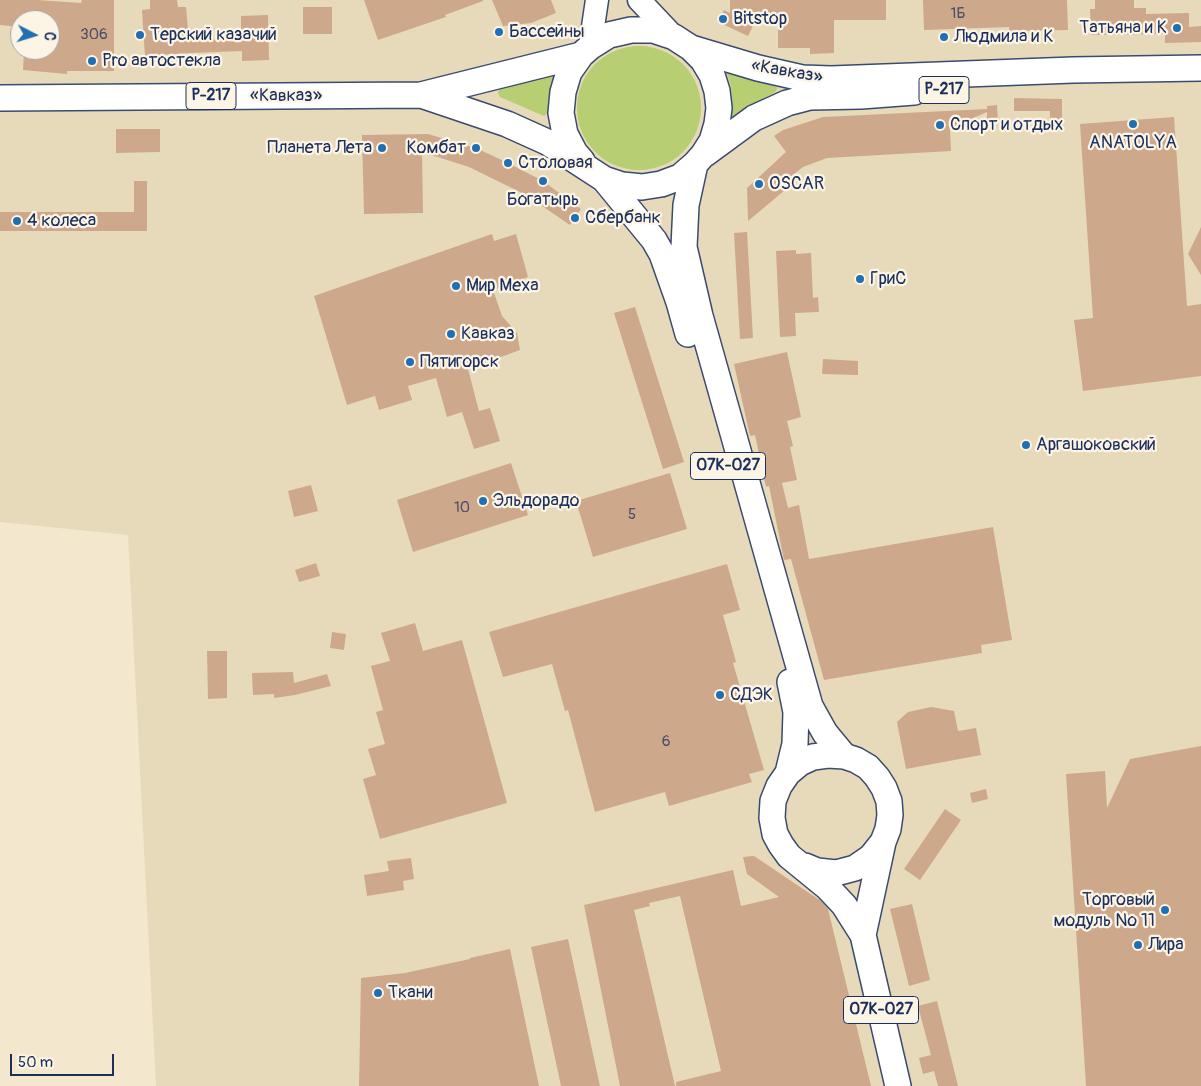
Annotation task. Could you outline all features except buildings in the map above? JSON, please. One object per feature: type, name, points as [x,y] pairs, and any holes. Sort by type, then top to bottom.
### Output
[{"type":"main road","points":[[596,173],[575,153],[565,134],[561,113],[563,92],[567,79],[586,51],[597,0]]},
{"type":"main road","points":[[639,0],[703,60],[712,75],[717,91],[719,108],[717,124],[712,141],[699,160]]},
{"type":"main road","name":"«Кавказ»","points":[[0,98],[421,95],[586,51],[609,36],[631,30],[653,30],[683,43],[758,68],[802,78],[831,79],[1073,70],[1201,68]]},
{"type":"main road","name":"«Кавказ»","points":[[421,95],[507,124],[547,142],[596,173],[622,185],[642,187],[661,184],[680,176],[754,118],[786,102],[810,97],[861,96],[967,88],[1201,86]]},
{"type":"main road","name":"07К-027","points":[[699,160],[686,205],[684,247],[700,316],[810,706],[824,733],[844,756],[868,767],[884,788],[889,801],[888,829],[883,842],[863,935]]},
{"type":"main road","name":"07К-027","points":[[596,173],[654,240],[662,254],[679,302],[791,685],[796,712],[796,744],[788,773],[779,786],[773,801],[772,818],[775,834],[789,856],[827,887],[844,905],[863,935],[898,1086]]},
{"type":"main road","points":[[788,773],[800,763],[814,757],[828,754],[844,756]]},
{"type":"main road","points":[[799,864],[817,872],[836,873],[855,868],[871,857],[883,842]]},
{"type":"shaded area","points":[[0,0],[1201,0],[1201,1086],[156,1086],[128,535],[0,522]]},
{"type":"green space","points":[[639,46],[663,51],[683,64],[696,84],[701,108],[696,132],[683,152],[663,165],[639,170],[615,165],[595,152],[582,132],[577,108],[582,84],[595,64],[615,51]]},
{"type":"green space","points":[[725,67],[778,88],[775,92],[743,110],[737,116],[732,117],[731,87]]},
{"type":"green space","points":[[557,73],[551,110],[544,116],[500,97],[498,93],[499,90]]},
{"type":"place","name":"Bitstop","points":[[723,19]]},
{"type":"place","name":"Татьяна и К","points":[[1177,28]]},
{"type":"place","name":"Бассейны","points":[[499,32]]},
{"type":"place","name":"Терский казачий","points":[[140,35]]},
{"type":"place","name":"Людмила и К","points":[[944,37]]},
{"type":"place","name":"Pro автостекла","points":[[92,61]]},
{"type":"place","name":"ANATOLYA","points":[[1133,124]]},
{"type":"place","name":"Спорт и отдых","points":[[940,125]]},
{"type":"place","name":"Планета Лета","points":[[382,148]]},
{"type":"place","name":"Комбат","points":[[476,148]]},
{"type":"place","name":"Столовая","points":[[508,163]]},
{"type":"place","name":"Богатырь","points":[[543,181]]},
{"type":"place","name":"OSCAR","points":[[759,184]]},
{"type":"place","name":"Сбербанк","points":[[575,218]]},
{"type":"place","name":"4 колеса","points":[[17,221]]},
{"type":"place","name":"ГриС","points":[[860,279]]},
{"type":"place","name":"Мир Меха","points":[[456,286]]},
{"type":"place","name":"Кавказ","points":[[451,334]]},
{"type":"place","name":"Пятигорск","points":[[410,362]]},
{"type":"place","name":"Аргашоковский","points":[[1026,445]]},
{"type":"place","name":"Эльдорадо","points":[[483,501]]},
{"type":"place","name":"СДЭК","points":[[720,695]]},
{"type":"place","name":"Торговый модуль № 11","points":[[1165,910]]},
{"type":"place","name":"Лира","points":[[1138,945]]},
{"type":"place","name":"Ткани","points":[[378,993]]}]
